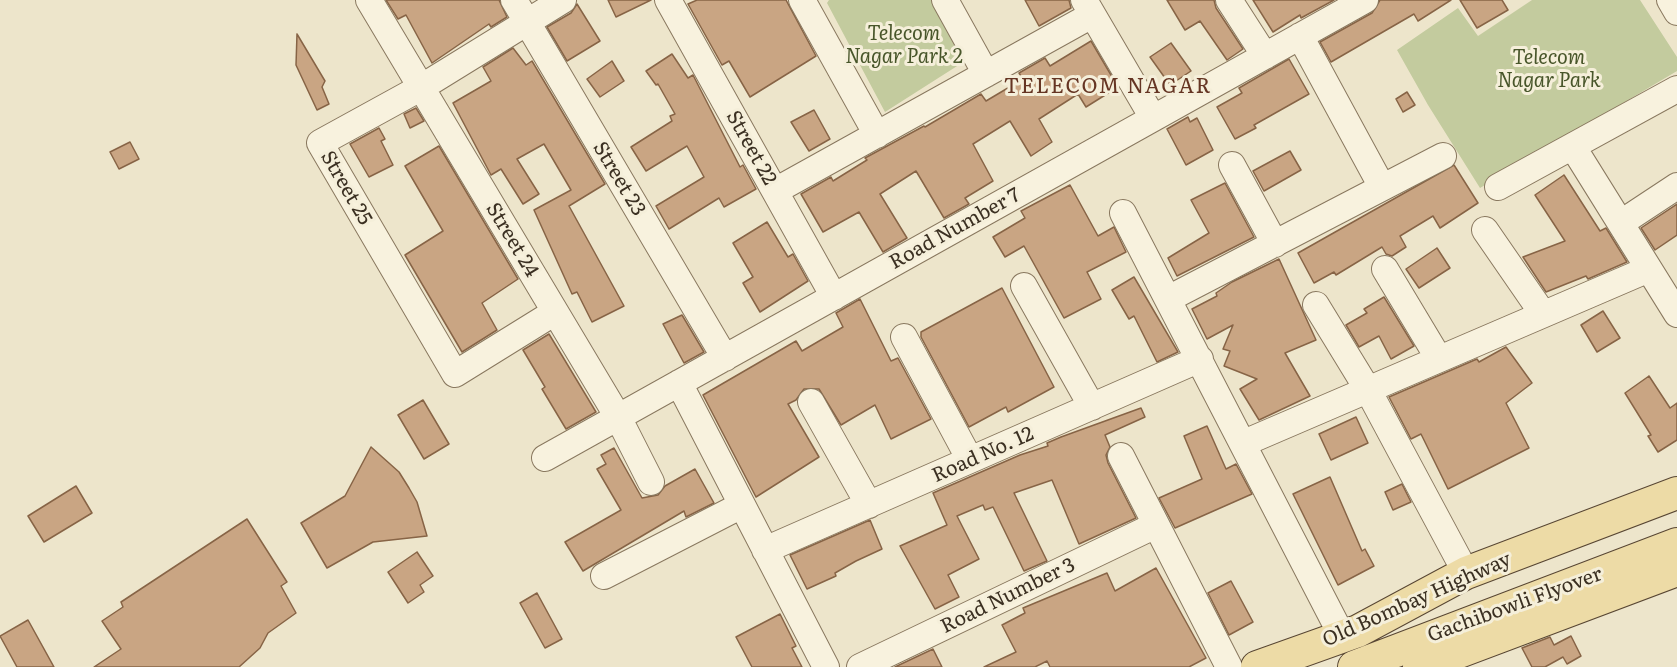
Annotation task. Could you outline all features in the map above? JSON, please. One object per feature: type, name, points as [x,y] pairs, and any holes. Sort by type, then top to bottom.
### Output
[{"type":"main road","name":"Old Bombay Highway","points":[[1257,667],[1350,633],[1466,573],[1677,493]]},
{"type":"main road","name":"Gachibowli Flyover","points":[[1350,633],[1427,650],[1571,557],[1677,514]]},
{"type":"main road","name":"Gachibowli Flyover","points":[[1354,667],[1427,650],[1677,544]]},
{"type":"main road","points":[[1427,650],[1677,570]]},
{"type":"street","name":"Street 24","points":[[369,0],[618,417],[651,482]]},
{"type":"street","name":"Street 23","points":[[514,0],[725,357]]},
{"type":"street","name":"Street 25","points":[[555,312],[454,374],[320,143],[422,87],[563,0]]},
{"type":"street","name":"Street 22","points":[[668,0],[834,297]]},
{"type":"street","points":[[802,0],[877,135]]},
{"type":"street","points":[[945,0],[986,74]]},
{"type":"street","points":[[1229,0],[1265,56]]},
{"type":"street","name":"Road Number 7","points":[[545,458],[1365,0]]},
{"type":"street","points":[[1670,0],[1677,12]]},
{"type":"street","points":[[775,191],[986,74],[1088,8],[1153,118]]},
{"type":"street","points":[[1300,36],[1382,187]]},
{"type":"street","points":[[1498,187],[1677,89]]},
{"type":"street","points":[[1574,147],[1677,314]]},
{"type":"street","points":[[1168,299],[1443,156]]},
{"type":"street","points":[[1232,165],[1275,244]]},
{"type":"street","points":[[1621,223],[1677,186]]},
{"type":"street","points":[[1123,213],[1244,443],[1350,633]]},
{"type":"street","points":[[1485,230],[1543,314]]},
{"type":"street","points":[[1244,443],[1649,268]]},
{"type":"street","points":[[1385,269],[1439,359]]},
{"type":"street","points":[[1024,286],[1092,406]]},
{"type":"street","points":[[1316,304],[1368,390],[1466,573]]},
{"type":"street","points":[[904,338],[970,460]]},
{"type":"street","name":"Road No. 12","points":[[765,550],[1200,359]]},
{"type":"street","points":[[679,383],[826,667]]},
{"type":"street","points":[[811,402],[869,505]]},
{"type":"street","points":[[1121,456],[1229,667]]},
{"type":"street","points":[[604,576],[742,505]]},
{"type":"street","name":"Road Number 3","points":[[860,667],[1156,525]]},
{"type":"green space","name":"Telecom Nagar Park 2","points":[[829,0],[933,0],[965,61],[885,112],[827,3]]},
{"type":"green space","name":"Telecom Nagar Park","points":[[1532,0],[1640,0],[1677,57],[1677,71],[1480,188],[1397,50],[1458,8],[1478,36]]},
{"type":"building","points":[[386,0],[499,0],[507,17],[491,27],[489,24],[432,63],[406,15],[398,19]]},
{"type":"building","points":[[608,0],[651,0],[616,17]]},
{"type":"building","points":[[697,0],[786,0],[816,56],[750,97],[729,61],[722,65],[688,4]]},
{"type":"building","points":[[1025,0],[1069,0],[1071,8],[1039,26]]},
{"type":"building","points":[[1167,0],[1214,0],[1216,8],[1243,49],[1227,60],[1200,21],[1185,30]]},
{"type":"building","points":[[1253,0],[1334,0],[1301,18],[1300,15],[1273,32]]},
{"type":"building","points":[[1380,0],[1451,0],[1418,21],[1414,14],[1331,62],[1320,42],[1372,13]]},
{"type":"building","points":[[1460,0],[1502,0],[1508,10],[1477,28]]},
{"type":"building","points":[[577,4],[600,41],[567,61],[547,27],[571,13]]},
{"type":"building","points":[[297,34],[325,81],[322,87],[329,104],[317,110],[296,65]]},
{"type":"building","points":[[1091,41],[1118,87],[1086,107],[1078,94],[1039,119],[1052,142],[1031,156],[1010,121],[973,144],[993,181],[965,198],[969,204],[944,218],[916,171],[880,194],[907,238],[883,252],[859,212],[823,232],[801,194],[831,177],[833,181],[867,160],[865,158],[925,127],[981,94],[986,101],[1023,79],[1019,73],[1045,58],[1050,66]]},
{"type":"building","points":[[1171,43],[1191,71],[1170,85],[1150,57]]},
{"type":"building","points":[[513,48],[526,65],[532,61],[605,184],[569,206],[624,306],[592,322],[577,292],[572,294],[534,210],[571,190],[544,144],[517,159],[539,194],[523,204],[501,169],[491,175],[453,103],[491,81],[483,67]]},
{"type":"building","points":[[672,54],[688,78],[693,75],[740,167],[743,165],[756,189],[724,207],[719,198],[669,229],[656,206],[704,177],[687,146],[646,171],[631,147],[672,121],[670,116],[675,114],[658,84],[656,85],[646,71]]},
{"type":"building","points":[[1289,59],[1309,94],[1254,125],[1256,128],[1235,139],[1217,107],[1242,93],[1239,88]]},
{"type":"building","points":[[612,61],[624,81],[600,97],[587,79]]},
{"type":"building","points":[[1407,92],[1415,105],[1403,112],[1396,99]]},
{"type":"building","points":[[416,108],[424,121],[410,128],[404,114]]},
{"type":"building","points":[[814,110],[830,139],[809,151],[791,122]]},
{"type":"building","points":[[1188,117],[1190,122],[1197,118],[1213,150],[1186,165],[1167,129]]},
{"type":"building","points":[[379,128],[385,139],[381,141],[393,165],[369,177],[350,144]]},
{"type":"building","points":[[130,142],[139,159],[119,169],[110,152]]},
{"type":"building","points":[[439,146],[518,279],[482,303],[497,330],[462,352],[405,255],[443,231],[405,166]]},
{"type":"building","points":[[1290,151],[1301,170],[1264,191],[1253,171]]},
{"type":"building","points":[[1454,165],[1478,203],[1440,228],[1433,216],[1400,236],[1406,247],[1392,256],[1386,254],[1382,247],[1336,275],[1334,272],[1314,283],[1298,253]]},
{"type":"building","points":[[1564,175],[1600,231],[1606,228],[1627,262],[1588,279],[1586,276],[1546,292],[1523,257],[1565,241],[1535,195]]},
{"type":"building","points":[[1225,183],[1254,237],[1177,276],[1168,258],[1209,233],[1191,200]]},
{"type":"building","points":[[1070,185],[1098,236],[1114,227],[1126,252],[1087,272],[1101,299],[1064,318],[1024,246],[1005,257],[993,237],[1025,218],[1021,211]]},
{"type":"building","points":[[1677,204],[1677,235],[1655,250],[1641,228]]},
{"type":"building","points":[[767,222],[788,257],[793,254],[808,281],[760,312],[743,283],[753,277],[733,243]]},
{"type":"building","points":[[1437,248],[1450,268],[1419,288],[1406,269]]},
{"type":"building","points":[[1279,259],[1316,340],[1285,353],[1310,396],[1259,420],[1240,389],[1257,379],[1224,366],[1230,351],[1223,349],[1233,325],[1207,339],[1192,309],[1217,296],[1216,293],[1232,282]]},
{"type":"building","points":[[1134,277],[1178,352],[1157,362],[1134,316],[1129,319],[1112,290]]},
{"type":"building","points":[[1002,288],[1054,387],[1008,412],[1006,407],[969,427],[921,337],[921,332]]},
{"type":"building","points":[[1384,297],[1414,346],[1391,359],[1379,336],[1359,347],[1346,325],[1367,313],[1364,309]]},
{"type":"building","points":[[860,299],[891,361],[898,358],[931,419],[891,439],[875,405],[841,425],[819,389],[804,389],[796,400],[788,404],[819,457],[756,497],[703,395],[796,341],[802,351],[843,327],[836,313]]},
{"type":"building","points":[[1603,311],[1620,338],[1597,352],[1581,325]]},
{"type":"building","points":[[682,315],[704,352],[684,363],[663,324]]},
{"type":"building","points":[[549,334],[596,412],[566,429],[542,389],[545,387],[523,350]]},
{"type":"building","points":[[1506,347],[1532,383],[1506,403],[1529,448],[1448,489],[1421,434],[1411,439],[1389,397],[1477,359],[1479,362]]},
{"type":"building","points":[[1649,376],[1670,408],[1677,403],[1677,440],[1658,452],[1648,436],[1651,435],[1625,393]]},
{"type":"building","points":[[423,400],[449,444],[424,459],[398,415]]},
{"type":"building","points":[[1141,408],[1145,417],[1105,435],[1110,447],[1106,455],[1108,463],[1136,518],[1079,544],[1052,480],[1014,493],[1047,561],[1024,571],[993,507],[985,510],[983,505],[957,516],[979,559],[948,575],[959,597],[935,609],[900,546],[947,525],[933,493],[1020,455],[1048,446],[1047,443],[1061,437]]},
{"type":"building","points":[[1356,417],[1368,443],[1331,460],[1319,434]]},
{"type":"building","points":[[1207,426],[1226,469],[1236,464],[1252,494],[1175,528],[1159,498],[1202,479],[1184,436]]},
{"type":"building","points":[[371,447],[399,472],[417,502],[427,536],[373,542],[327,568],[301,523],[345,496]]},
{"type":"building","points":[[614,448],[642,498],[658,495],[665,486],[695,469],[714,503],[686,517],[684,511],[583,571],[565,542],[621,510],[597,469],[606,464],[601,455]]},
{"type":"building","points":[[1330,477],[1362,551],[1365,549],[1374,566],[1338,585],[1293,494]]},
{"type":"building","points":[[1402,484],[1411,502],[1393,510],[1385,492]]},
{"type":"building","points":[[76,486],[92,513],[44,542],[28,516]]},
{"type":"building","points":[[247,519],[287,582],[281,586],[296,613],[268,633],[260,648],[239,667],[94,667],[121,649],[102,621],[123,607],[121,602]]},
{"type":"building","points":[[870,520],[882,549],[835,573],[836,576],[807,589],[790,555]]},
{"type":"building","points":[[417,552],[433,576],[420,585],[424,592],[408,603],[388,572]]},
{"type":"building","points":[[1156,568],[1206,658],[1189,667],[1050,667],[1047,661],[1035,667],[984,667],[1016,652],[1002,625],[1025,613],[1023,608],[1107,573],[1115,591]]},
{"type":"building","points":[[1231,581],[1253,622],[1229,635],[1208,593]]},
{"type":"building","points":[[537,593],[562,639],[545,648],[520,603]]},
{"type":"building","points":[[780,614],[796,646],[792,648],[802,667],[752,667],[736,637]]},
{"type":"building","points":[[28,620],[54,667],[17,667],[0,636]]},
{"type":"building","points":[[1571,636],[1581,656],[1567,664],[1563,657],[1545,667],[1532,667],[1522,648],[1550,637],[1554,645]]},
{"type":"building","points":[[933,649],[942,667],[895,667]]},
{"type":"district","name":"TELECOM NAGAR","points":[[1108,87]]}]
